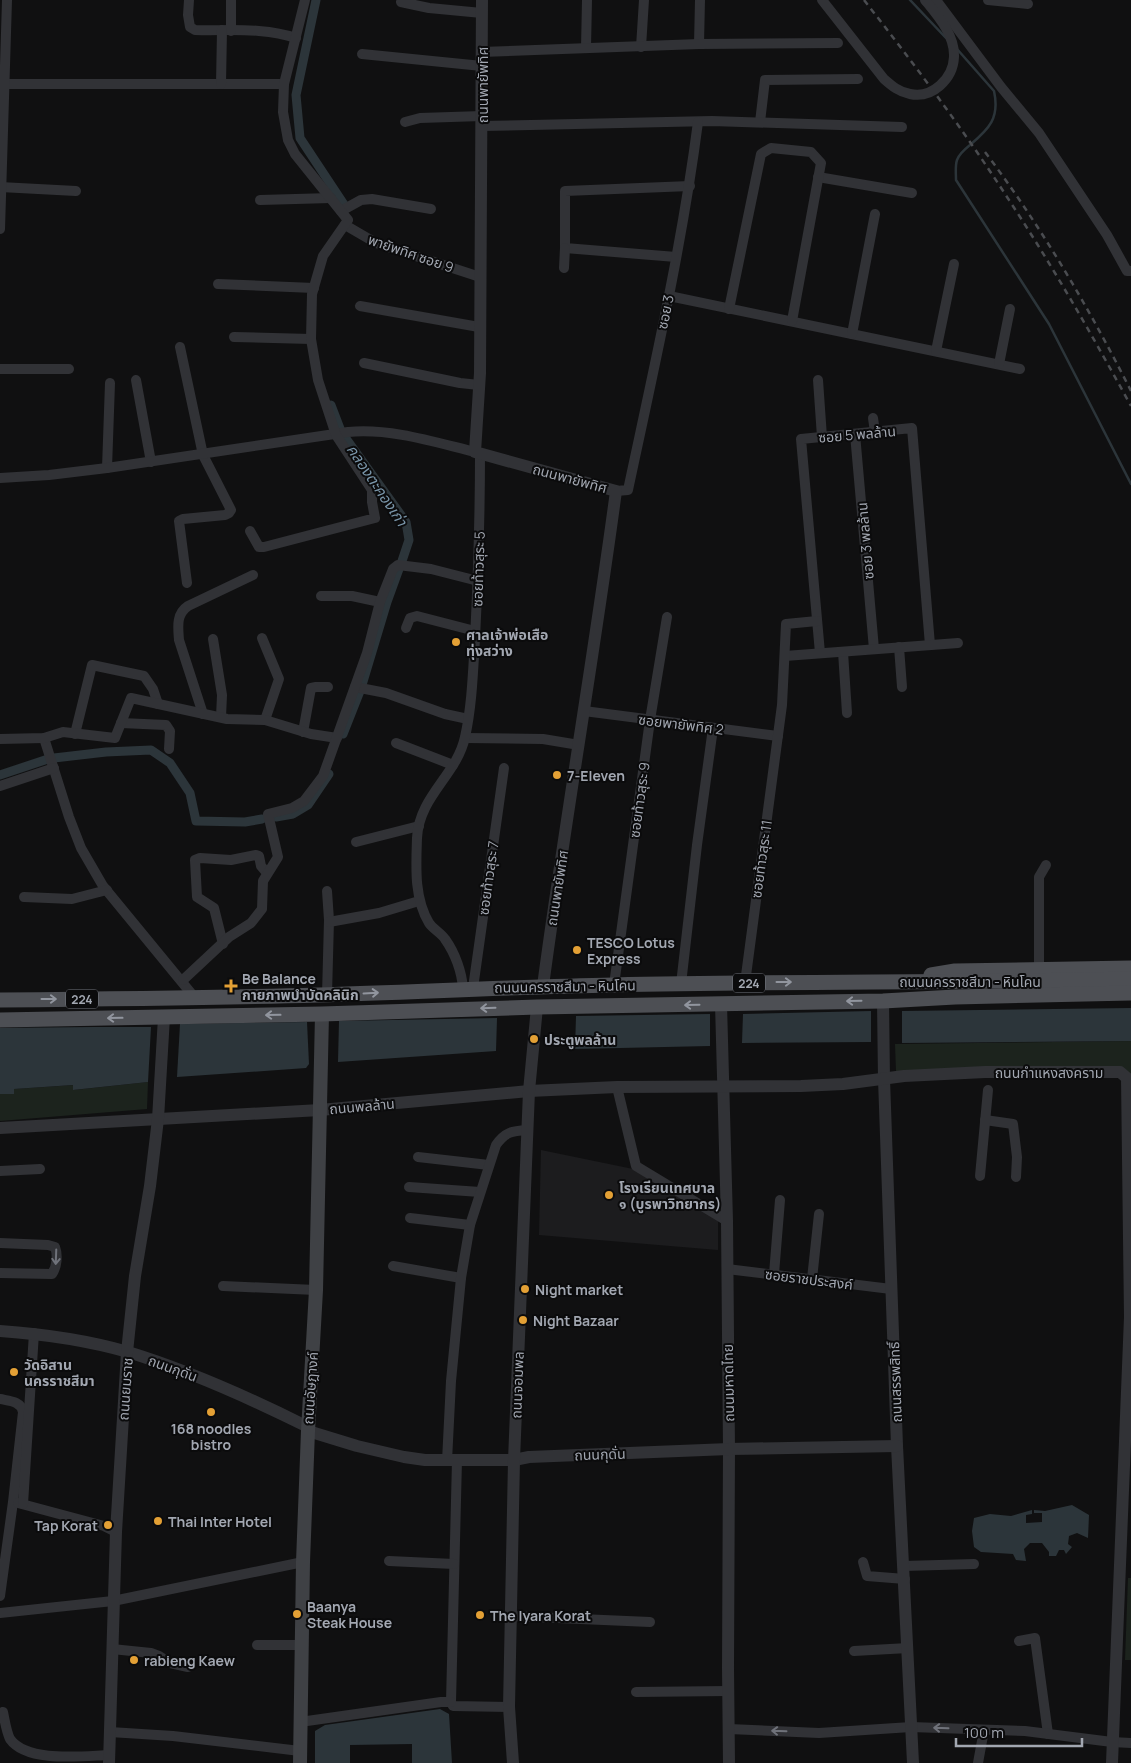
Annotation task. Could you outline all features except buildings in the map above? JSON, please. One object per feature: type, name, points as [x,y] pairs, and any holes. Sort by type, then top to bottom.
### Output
[{"type":"main road","points":[[895,982],[955,971],[1131,968]]},
{"type":"main road","name":"ถนนนครราชสีมา - หินโคน","points":[[0,1000],[195,998],[325,995],[468,988],[745,983],[895,982],[955,990],[1131,979]]},
{"type":"main road","points":[[537,1007],[542,986]]},
{"type":"main road","points":[[890,1001],[955,990],[1131,993]]},
{"type":"main road","points":[[322,1014],[325,995]]},
{"type":"main road","points":[[164,1017],[165,998]]},
{"type":"main road","points":[[0,1020],[322,1014],[537,1007],[890,1001],[956,1006],[1131,1003]]},
{"type":"main road","name":"ถนนอัษฎางค์","points":[[300,1757],[303,1562],[316,1290],[322,1014]]},
{"type":"street","points":[[0,229],[3,81],[8,0]]},
{"type":"street","points":[[189,0],[188,15],[190,27],[195,30],[273,32],[296,38]]},
{"type":"street","points":[[221,84],[231,0]]},
{"type":"street","name":"พายัพทิศ ซอย 9","points":[[305,0],[284,84],[283,112],[288,140],[295,154],[341,211],[346,223],[376,243],[480,277]]},
{"type":"street","points":[[586,48],[587,0]]},
{"type":"street","points":[[641,47],[644,0]]},
{"type":"street","points":[[699,44],[700,0]]},
{"type":"street","points":[[822,0],[884,79],[896,89],[911,94],[930,92],[941,85],[947,78],[954,56],[948,30],[925,0]]},
{"type":"street","points":[[936,0],[1039,133],[1106,235],[1127,271],[1131,271]]},
{"type":"street","points":[[988,0],[1028,4]]},
{"type":"street","points":[[401,2],[430,8],[482,6]]},
{"type":"street","name":"ถนนพายัพทิศ","points":[[482,6],[478,453],[616,491],[542,986]]},
{"type":"street","points":[[481,52],[699,44],[838,43]]},
{"type":"street","points":[[362,54],[482,66]]},
{"type":"street","points":[[760,122],[765,80],[858,79]]},
{"type":"street","points":[[3,81],[284,84]]},
{"type":"street","points":[[405,122],[420,118],[482,121],[760,122],[902,127]]},
{"type":"street","name":"ซอย 3","points":[[616,491],[628,490],[690,186],[698,122]]},
{"type":"street","points":[[729,309],[761,154],[771,148],[811,152],[821,163],[792,321]]},
{"type":"street","points":[[818,177],[912,193]]},
{"type":"street","points":[[564,268],[565,191],[690,186]]},
{"type":"street","points":[[1,187],[76,191]]},
{"type":"street","points":[[260,200],[330,198]]},
{"type":"street","points":[[341,211],[361,200],[372,199],[430,209]]},
{"type":"street","points":[[852,334],[875,214]]},
{"type":"street","points":[[250,531],[259,547],[264,547],[375,518],[372,490],[336,435],[318,380],[311,339],[312,294],[323,256],[346,223]]},
{"type":"street","points":[[565,248],[676,257]]},
{"type":"street","points":[[936,351],[954,264]]},
{"type":"street","points":[[218,284],[314,288]]},
{"type":"street","points":[[669,296],[1020,369]]},
{"type":"street","points":[[360,306],[479,327]]},
{"type":"street","points":[[999,364],[1010,309]]},
{"type":"street","points":[[234,336],[311,339]]},
{"type":"street","points":[[180,347],[203,455],[231,511],[225,515],[179,521],[187,583]]},
{"type":"street","points":[[364,363],[460,383],[479,385]]},
{"type":"street","points":[[0,369],[69,369]]},
{"type":"street","points":[[136,380],[151,462]]},
{"type":"street","points":[[818,380],[822,437]]},
{"type":"street","points":[[107,468],[110,383]]},
{"type":"street","points":[[873,418],[874,432]]},
{"type":"street","name":"ซอย 5 พลล้าน","points":[[820,653],[801,439],[912,428],[930,645]]},
{"type":"street","points":[[0,478],[49,475],[107,468],[370,430],[416,438],[478,453]]},
{"type":"street","name":"ซอย 3 พลล้าน","points":[[855,434],[874,649]]},
{"type":"street","name":"ซอยท้าวสุระ 5","points":[[468,988],[445,940],[430,925],[419,901],[417,864],[419,826],[422,812],[460,754],[468,719],[480,551],[478,453]]},
{"type":"street","points":[[183,980],[223,944],[252,923],[262,909],[262,881],[278,857],[268,814],[292,808],[304,801],[323,776],[367,653],[380,602],[393,569],[398,565],[432,569],[478,581]]},
{"type":"street","points":[[203,714],[180,640],[178,628],[180,613],[188,606],[253,574]]},
{"type":"street","points":[[321,596],[352,596],[380,602]]},
{"type":"street","points":[[406,628],[410,618],[418,616],[475,631]]},
{"type":"street","name":"ซอยท้าวสุระ 9","points":[[614,985],[650,720],[667,616]]},
{"type":"street","name":"ซอยท้าวสุระ 11","points":[[745,983],[782,705],[786,624],[817,621]]},
{"type":"street","points":[[262,638],[278,679],[265,720]]},
{"type":"street","points":[[213,639],[222,695],[221,717]]},
{"type":"street","points":[[785,656],[958,643]]},
{"type":"street","points":[[899,647],[902,687]]},
{"type":"street","points":[[843,652],[847,712]]},
{"type":"street","points":[[74,734],[92,665],[144,676],[155,693],[158,704]]},
{"type":"street","points":[[303,732],[310,689],[313,687],[328,687]]},
{"type":"street","points":[[355,687],[386,693],[445,714],[468,719]]},
{"type":"street","points":[[0,739],[44,738],[63,732],[116,738],[131,698],[221,717],[265,720],[303,732],[337,738]]},
{"type":"street","name":"ซอยพายัพทิศ 2","points":[[584,711],[778,736]]},
{"type":"street","points":[[121,724],[166,725],[170,731],[169,749]]},
{"type":"street","points":[[681,984],[713,728]]},
{"type":"street","points":[[44,738],[81,848],[107,890],[183,980],[195,998]]},
{"type":"street","points":[[465,738],[543,739],[579,745]]},
{"type":"street","points":[[396,743],[452,766]]},
{"type":"street","points":[[0,786],[54,768]]},
{"type":"street","name":"ซอยท้าวสุระ 7","points":[[468,988],[504,768]]},
{"type":"street","points":[[356,842],[419,826]]},
{"type":"street","points":[[223,944],[214,908],[197,897],[195,860],[200,858],[230,860],[256,855],[259,856],[266,873]]},
{"type":"street","points":[[1039,970],[1039,877],[1046,865]]},
{"type":"street","points":[[24,897],[72,899],[107,890]]},
{"type":"street","points":[[325,995],[329,922],[327,891]]},
{"type":"street","points":[[329,922],[379,913],[419,901]]},
{"type":"street","name":"ถนนสรรพสิทธิ์","points":[[890,1001],[884,1079],[898,1446],[913,1763]]},
{"type":"street","name":"ถนนมหาดไทย","points":[[721,1004],[727,1221],[729,1763]]},
{"type":"street","name":"ถนนจอมพล","points":[[513,1763],[509,1707],[514,1460],[529,1091],[537,1007]]},
{"type":"street","name":"ถนนยมราช","points":[[109,1759],[116,1532],[127,1352],[135,1276],[150,1186],[158,1119],[164,1017]]},
{"type":"street","name":"ถนนกำแหงสงคราม","points":[[884,1079],[904,1076],[985,1072],[1120,1072],[1127,1078],[1130,1317],[1112,1763]]},
{"type":"street","points":[[723,1086],[801,1086],[884,1079]]},
{"type":"street","name":"ถนนพลล้าน","points":[[0,1128],[320,1110],[529,1091],[617,1087],[723,1086]]},
{"type":"street","points":[[617,1087],[636,1166],[727,1221]]},
{"type":"street","points":[[980,1176],[988,1090]]},
{"type":"street","points":[[985,1120],[1013,1124],[1017,1157],[1016,1177]]},
{"type":"street","points":[[450,1702],[454,1564],[451,1381],[461,1278],[470,1225],[496,1145],[501,1137],[513,1131],[528,1130]]},
{"type":"street","points":[[418,1157],[489,1165]]},
{"type":"street","points":[[0,1171],[40,1169]]},
{"type":"street","points":[[409,1187],[480,1192]]},
{"type":"street","points":[[774,1274],[780,1200]]},
{"type":"street","points":[[812,1279],[819,1214]]},
{"type":"street","points":[[410,1218],[470,1225]]},
{"type":"street","points":[[0,1243],[48,1245],[55,1247],[56,1252],[56,1266],[52,1274],[0,1273]]},
{"type":"street","points":[[392,1266],[461,1278]]},
{"type":"street","name":"ซอยราชประสงค์","points":[[727,1269],[892,1289]]},
{"type":"street","points":[[223,1286],[316,1290]]},
{"type":"street","name":"ถนนกุดั่น","points":[[0,1331],[68,1338],[127,1352],[186,1372],[248,1397],[308,1429],[357,1446],[404,1457],[452,1461],[514,1460],[529,1457],[898,1446]]},
{"type":"street","points":[[0,1596],[18,1503],[34,1334]]},
{"type":"street","points":[[0,1399],[18,1403],[22,1408],[18,1503]]},
{"type":"street","points":[[18,1503],[104,1526],[116,1532]]},
{"type":"street","points":[[389,1561],[454,1564]]},
{"type":"street","points":[[0,1613],[113,1601],[303,1562]]},
{"type":"street","points":[[863,1562],[867,1576],[974,1564]]},
{"type":"street","points":[[511,1616],[650,1622]]},
{"type":"street","points":[[1019,1642],[1035,1638],[1048,1734]]},
{"type":"street","points":[[257,1645],[303,1645]]},
{"type":"street","points":[[854,1651],[908,1648]]},
{"type":"street","points":[[112,1649],[151,1653],[170,1663],[188,1667]]},
{"type":"street","points":[[636,1692],[728,1691]]},
{"type":"street","points":[[300,1722],[440,1702],[450,1702],[454,1706],[509,1707]]},
{"type":"street","points":[[4,1712],[7,1731],[11,1740],[22,1750],[33,1756],[109,1759]]},
{"type":"street","points":[[729,1729],[819,1733],[911,1727],[1025,1731],[1131,1743]]},
{"type":"street","points":[[978,1763],[984,1730]]},
{"type":"street","points":[[110,1732],[173,1736],[300,1757]]},
{"type":"shaded area","points":[[1131,1008],[1131,1041],[902,1043],[902,1011]]},
{"type":"shaded area","points":[[871,1011],[871,1042],[742,1043],[743,1014]]},
{"type":"shaded area","points":[[710,1014],[710,1046],[575,1049],[576,1016]]},
{"type":"shaded area","points":[[497,1018],[496,1051],[338,1062],[339,1021]]},
{"type":"shaded area","points":[[307,1022],[309,1064],[306,1068],[177,1077],[180,1024]]},
{"type":"shaded area","points":[[151,1027],[148,1082],[73,1090],[73,1085],[14,1089],[14,1094],[0,1094],[0,1028]]},
{"type":"shaded area","points":[[1131,1041],[1131,1076],[896,1071],[895,1044]]},
{"type":"shaded area","points":[[148,1082],[147,1109],[0,1121],[0,1094],[14,1094],[14,1089],[74,1085],[74,1090]]},
{"type":"shaded area","name":"โรงเรียนเทศบาล ๑ (บูรพาวิทยากร)","points":[[541,1150],[638,1170],[718,1219],[718,1250],[539,1235]]},
{"type":"shaded area","points":[[1072,1505],[1089,1515],[1088,1538],[1077,1533],[1069,1536],[1068,1544],[1072,1547],[1066,1554],[1064,1550],[1059,1550],[1056,1556],[1049,1556],[1049,1552],[1042,1543],[1030,1543],[1024,1549],[1026,1561],[1016,1560],[1013,1554],[981,1552],[974,1547],[972,1531],[974,1518],[990,1514],[1011,1516],[1032,1510],[1032,1514],[1026,1515],[1026,1523],[1042,1522],[1042,1513],[1034,1513],[1034,1510],[1045,1511]]},
{"type":"shaded area","points":[[1128,1578],[1131,1578],[1131,1660],[1125,1660]]},
{"type":"shaded area","points":[[440,1709],[449,1714],[452,1763],[412,1763],[412,1744],[350,1745],[350,1763],[315,1763],[315,1731],[325,1725]]},
{"type":"waterway","name":"คลองตะคองเก่า","points":[[316,0],[296,95],[300,138],[345,206]]},
{"type":"waterway","points":[[910,0],[946,38]]},
{"type":"waterway","points":[[957,49],[994,91],[995,109],[988,128],[958,158],[956,180],[1049,324],[1131,484]]},
{"type":"waterway","name":"คลองตะคองเก่า","points":[[331,405],[341,431]]},
{"type":"waterway","name":"คลองตะคองเก่า","points":[[345,437],[406,522],[409,540],[402,561]]},
{"type":"waterway","name":"คลองตะคองเก่า","points":[[362,685],[399,569]]},
{"type":"waterway","name":"คลองตะคองเก่า","points":[[343,734],[360,691]]},
{"type":"waterway","name":"คลองตะคองเก่า","points":[[54,758],[106,752],[151,750],[170,763],[190,793],[196,821],[245,822],[262,819]]},
{"type":"waterway","name":"คลองตะคองเก่า","points":[[0,775],[48,759]]},
{"type":"waterway","name":"คลองตะคองเก่า","points":[[276,817],[293,814],[308,805],[329,774]]},
{"type":"railway","points":[[864,0],[938,97],[1007,197],[1071,300],[1131,406]]},
{"type":"railway","points":[[985,152],[1045,238],[1098,329],[1131,391]]},
{"type":"place","name":"ศาลเจ้าพ่อเสือ ทุ่งสว่าง","points":[[456,642]]},
{"type":"place","name":"7-Eleven","points":[[557,775]]},
{"type":"place","name":"TESCO Lotus Express","points":[[577,950]]},
{"type":"place","name":"Be Balance กายภาพบำบัดคลินิก","points":[[231,986]]},
{"type":"place","name":"ประตูพลล้าน","points":[[534,1039]]},
{"type":"place","name":"โรงเรียนเทศบาล ๑ (บูรพาวิทยากร)","points":[[609,1195]]},
{"type":"place","name":"Night market","points":[[525,1289]]},
{"type":"place","name":"Night Bazaar","points":[[523,1320]]},
{"type":"place","name":"วัดอิสาน นครราชสีมา","points":[[14,1372]]},
{"type":"place","name":"168 noodles bistro","points":[[211,1412]]},
{"type":"place","name":"Thai Inter Hotel","points":[[158,1521]]},
{"type":"place","name":"Tap Korat","points":[[108,1525]]},
{"type":"place","name":"Baanya Steak House","points":[[297,1614]]},
{"type":"place","name":"The Iyara Korat","points":[[480,1615]]},
{"type":"place","name":"rabieng Kaew","points":[[134,1660]]}]
